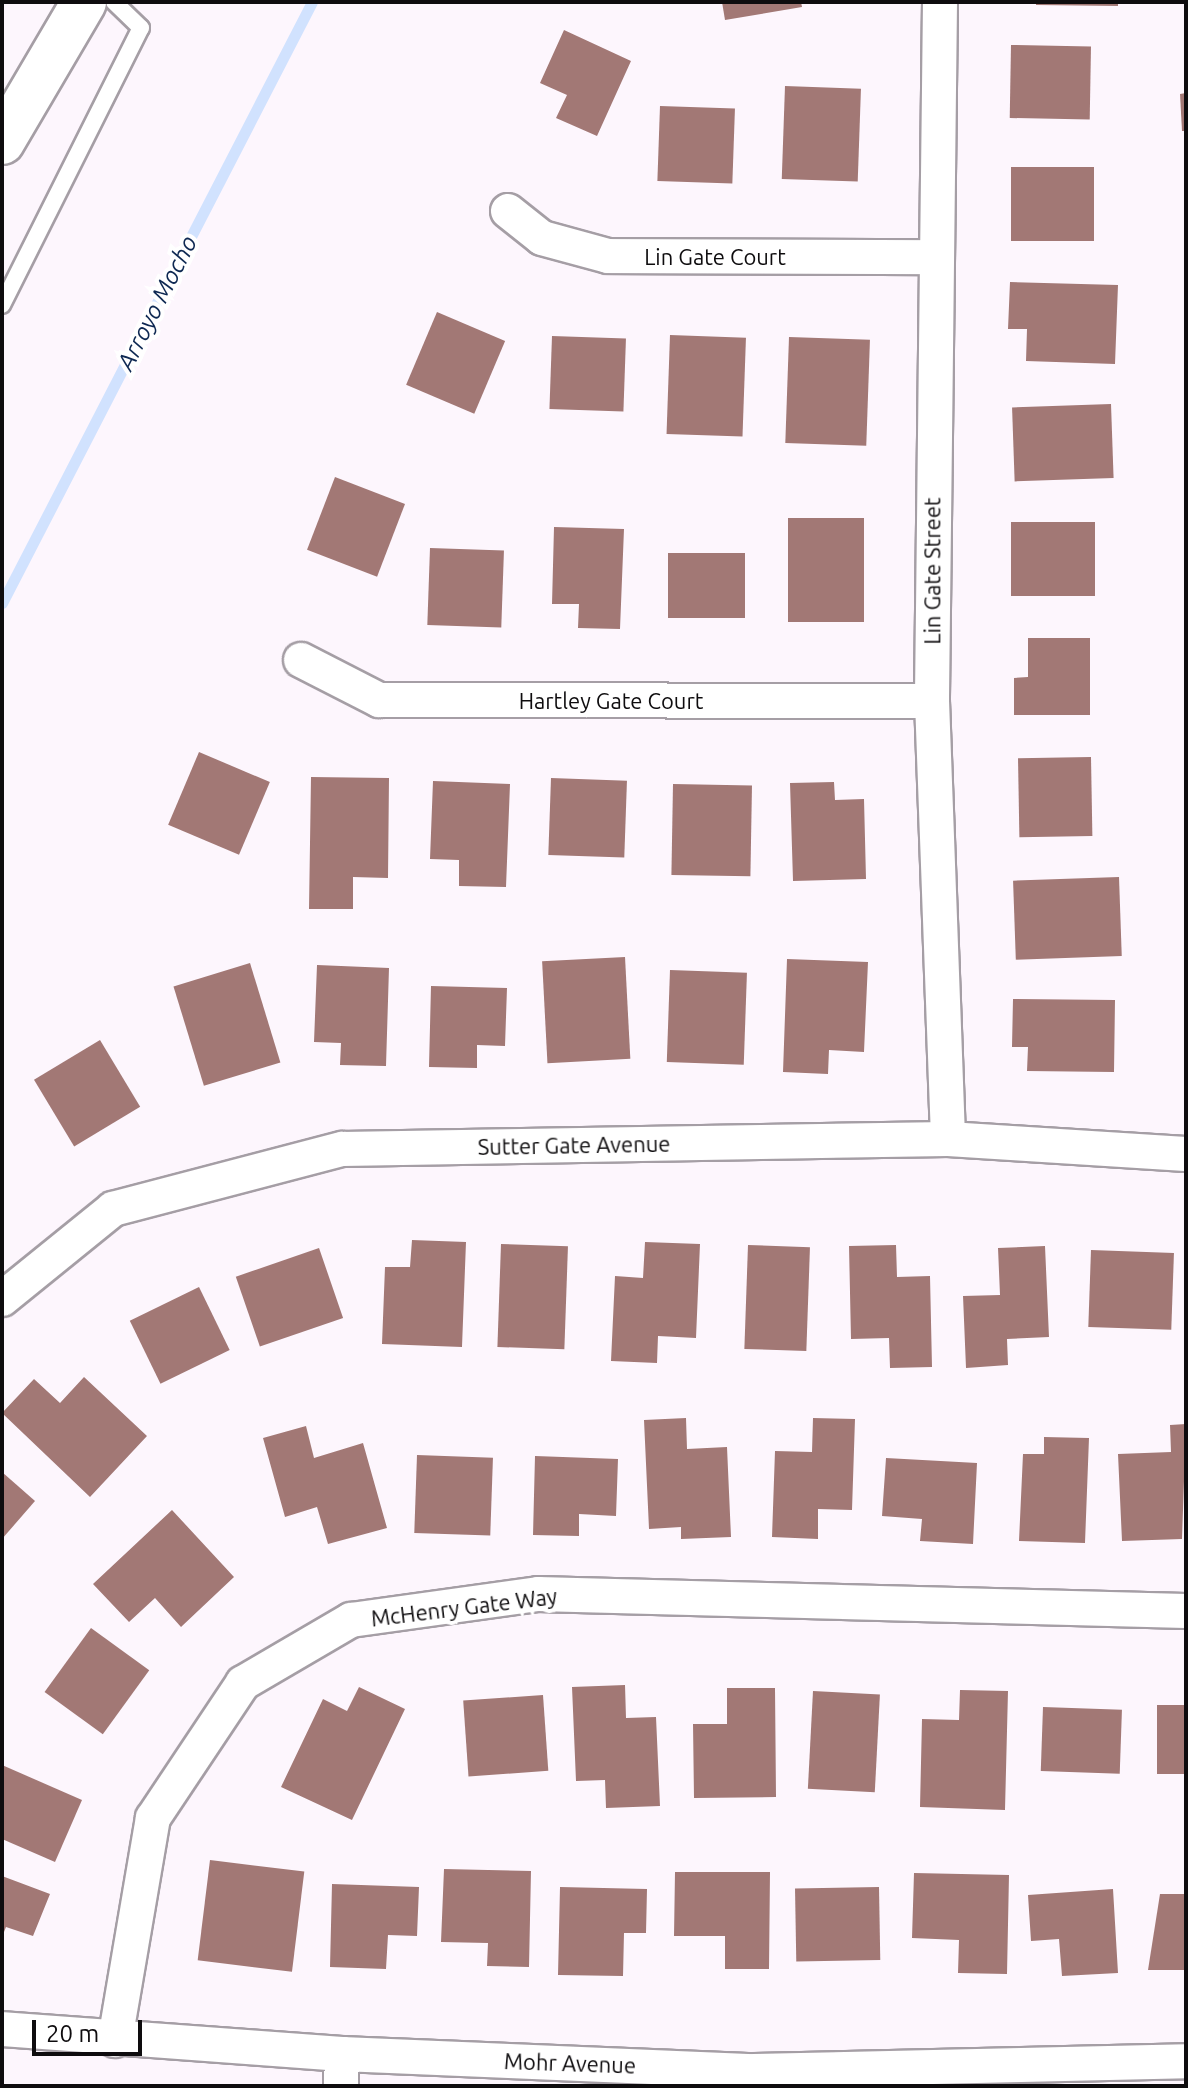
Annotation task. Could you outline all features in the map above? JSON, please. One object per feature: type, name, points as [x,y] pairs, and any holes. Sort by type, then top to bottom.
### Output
[{"type":"main road","points":[[2,142],[84,2]]},
{"type":"street","name":"Lin Gate Street","points":[[940,2],[933,257],[932,701],[948,1139]]},
{"type":"street","name":"Lin Gate Court","points":[[508,211],[542,238],[608,256],[933,257]]},
{"type":"street","name":"Hartley Gate Court","points":[[301,660],[379,700],[932,701]]},
{"type":"street","name":"Sutter Gate Avenue","points":[[2,1299],[113,1209],[342,1149],[948,1139],[1186,1154]]},
{"type":"street","name":"McHenry Gate Way","points":[[115,2040],[153,1818],[243,1683],[351,1620],[538,1594],[1186,1611]]},
{"type":"street","name":"Mohr Avenue","points":[[2,2029],[115,2040],[342,2070],[754,2078],[1186,2061]]},
{"type":"lane","points":[[2,305],[141,28],[114,2]]},
{"type":"building","points":[[722,2],[801,2],[802,7],[725,20]]},
{"type":"building","points":[[1036,2],[1118,2],[1118,6],[1036,5]]},
{"type":"building","points":[[564,30],[631,61],[597,136],[556,118],[567,95],[540,83]]},
{"type":"building","points":[[1011,45],[1091,46],[1090,119],[1010,118]]},
{"type":"building","points":[[785,86],[861,89],[858,182],[782,179]]},
{"type":"building","points":[[1186,93],[1186,131],[1182,131],[1180,94]]},
{"type":"building","points":[[660,106],[735,109],[732,184],[657,181]]},
{"type":"building","points":[[1011,167],[1094,167],[1094,241],[1011,241]]},
{"type":"building","points":[[1010,282],[1118,285],[1115,364],[1026,361],[1027,329],[1008,329]]},
{"type":"building","points":[[437,312],[505,341],[474,414],[406,385]]},
{"type":"building","points":[[670,335],[746,338],[742,437],[667,434]]},
{"type":"building","points":[[552,336],[626,339],[623,412],[549,409]]},
{"type":"building","points":[[789,337],[870,340],[866,446],[785,443]]},
{"type":"building","points":[[1111,404],[1114,478],[1015,481],[1012,407]]},
{"type":"building","points":[[335,477],[405,504],[377,577],[307,550]]},
{"type":"building","points":[[788,518],[864,518],[864,622],[788,622]]},
{"type":"building","points":[[1011,522],[1095,522],[1095,596],[1011,596]]},
{"type":"building","points":[[554,527],[624,529],[620,629],[578,628],[579,604],[552,604]]},
{"type":"building","points":[[430,548],[504,551],[501,628],[427,625]]},
{"type":"building","points":[[668,553],[745,553],[745,618],[668,618]]},
{"type":"building","points":[[1028,638],[1090,638],[1090,715],[1014,715],[1014,678],[1028,677]]},
{"type":"building","points":[[199,752],[270,782],[239,855],[168,825]]},
{"type":"building","points":[[1091,757],[1092,836],[1019,837],[1018,758]]},
{"type":"building","points":[[311,777],[389,778],[388,878],[353,877],[353,909],[309,909]]},
{"type":"building","points":[[551,778],[627,781],[624,858],[548,855]]},
{"type":"building","points":[[433,781],[510,784],[506,887],[459,886],[459,860],[430,859]]},
{"type":"building","points":[[834,782],[835,800],[864,799],[866,879],[793,881],[790,783]]},
{"type":"building","points":[[673,784],[752,785],[750,876],[671,875]]},
{"type":"building","points":[[1119,877],[1122,956],[1016,960],[1013,881]]},
{"type":"building","points":[[625,957],[630,1059],[547,1063],[542,961]]},
{"type":"building","points":[[787,959],[868,962],[864,1052],[829,1050],[828,1074],[783,1072]]},
{"type":"building","points":[[250,963],[280,1062],[204,1086],[173,986]]},
{"type":"building","points":[[317,965],[389,968],[386,1066],[340,1065],[341,1043],[314,1042]]},
{"type":"building","points":[[670,970],[747,973],[744,1065],[667,1062]]},
{"type":"building","points":[[431,986],[507,988],[505,1046],[477,1045],[477,1068],[429,1067]]},
{"type":"building","points":[[1013,999],[1115,1000],[1114,1072],[1027,1071],[1028,1047],[1012,1047]]},
{"type":"building","points":[[100,1040],[140,1107],[74,1147],[34,1080]]},
{"type":"building","points":[[412,1240],[466,1242],[462,1347],[382,1344],[385,1267],[410,1267]]},
{"type":"building","points":[[645,1242],[700,1244],[696,1338],[658,1336],[657,1363],[611,1361],[615,1276],[643,1278]]},
{"type":"building","points":[[501,1244],[568,1246],[564,1349],[497,1347]]},
{"type":"building","points":[[748,1245],[810,1247],[806,1351],[744,1349]]},
{"type":"building","points":[[896,1245],[897,1277],[930,1276],[932,1367],[890,1368],[889,1338],[851,1339],[849,1246]]},
{"type":"building","points":[[1045,1246],[1049,1337],[1007,1339],[1008,1365],[966,1368],[963,1296],[1000,1295],[998,1248]]},
{"type":"building","points":[[319,1248],[343,1318],[260,1347],[236,1277]]},
{"type":"building","points":[[1091,1250],[1174,1253],[1171,1330],[1088,1327]]},
{"type":"building","points":[[199,1287],[230,1350],[160,1384],[130,1321]]},
{"type":"building","points":[[84,1377],[147,1436],[90,1497],[2,1413],[34,1379],[60,1403]]},
{"type":"building","points":[[686,1418],[687,1449],[727,1447],[731,1537],[681,1539],[681,1527],[649,1529],[644,1420]]},
{"type":"building","points":[[813,1418],[855,1419],[852,1510],[818,1509],[818,1539],[772,1537],[775,1451],[812,1452]]},
{"type":"building","points":[[1186,1424],[1182,1539],[1122,1541],[1118,1454],[1171,1452],[1170,1425]]},
{"type":"building","points":[[306,1426],[314,1458],[363,1443],[387,1528],[328,1544],[317,1507],[285,1517],[263,1438]]},
{"type":"building","points":[[1044,1437],[1089,1438],[1085,1543],[1019,1541],[1023,1454],[1044,1454]]},
{"type":"building","points":[[417,1455],[493,1458],[490,1536],[414,1533]]},
{"type":"building","points":[[535,1456],[618,1459],[616,1516],[579,1514],[579,1536],[533,1535]]},
{"type":"building","points":[[886,1458],[977,1463],[973,1544],[920,1541],[922,1519],[882,1516]]},
{"type":"building","points":[[2,1472],[35,1501],[2,1539]]},
{"type":"building","points":[[172,1510],[234,1577],[181,1627],[155,1598],[129,1622],[93,1584]]},
{"type":"building","points":[[91,1628],[149,1670],[103,1734],[45,1692]]},
{"type":"building","points":[[625,1685],[626,1718],[656,1717],[660,1806],[606,1808],[605,1780],[576,1781],[572,1687]]},
{"type":"building","points":[[359,1687],[405,1709],[352,1820],[281,1787],[323,1699],[347,1711]]},
{"type":"building","points":[[727,1688],[775,1688],[776,1797],[694,1798],[693,1724],[727,1724]]},
{"type":"building","points":[[960,1690],[1008,1691],[1005,1810],[920,1807],[922,1719],[959,1720]]},
{"type":"building","points":[[813,1691],[880,1695],[875,1792],[808,1789]]},
{"type":"building","points":[[543,1695],[548,1771],[468,1776],[463,1701]]},
{"type":"building","points":[[1157,1705],[1186,1705],[1186,1774],[1157,1774]]},
{"type":"building","points":[[1043,1707],[1122,1710],[1120,1774],[1041,1771]]},
{"type":"building","points":[[2,1765],[82,1800],[55,1862],[2,1839]]},
{"type":"building","points":[[210,1860],[304,1872],[292,1972],[198,1960]]},
{"type":"building","points":[[444,1869],[531,1871],[529,1967],[487,1966],[488,1943],[441,1942]]},
{"type":"building","points":[[675,1872],[770,1872],[769,1969],[725,1969],[725,1936],[674,1936]]},
{"type":"building","points":[[914,1873],[1009,1875],[1007,1974],[958,1973],[959,1940],[912,1938]]},
{"type":"building","points":[[2,1876],[50,1894],[33,1936],[6,1927],[2,1937]]},
{"type":"building","points":[[332,1884],[419,1887],[417,1936],[388,1935],[386,1969],[330,1967]]},
{"type":"building","points":[[560,1887],[647,1889],[646,1933],[624,1933],[623,1976],[558,1975]]},
{"type":"building","points":[[879,1887],[880,1960],[796,1961],[795,1888]]},
{"type":"building","points":[[1113,1889],[1118,1973],[1062,1976],[1059,1939],[1031,1941],[1028,1895]]},
{"type":"building","points":[[1160,1894],[1186,1894],[1186,1970],[1148,1970]]},
{"type":"waterway","name":"Arroyo Mocho","points":[[2,603],[312,2]]}]
